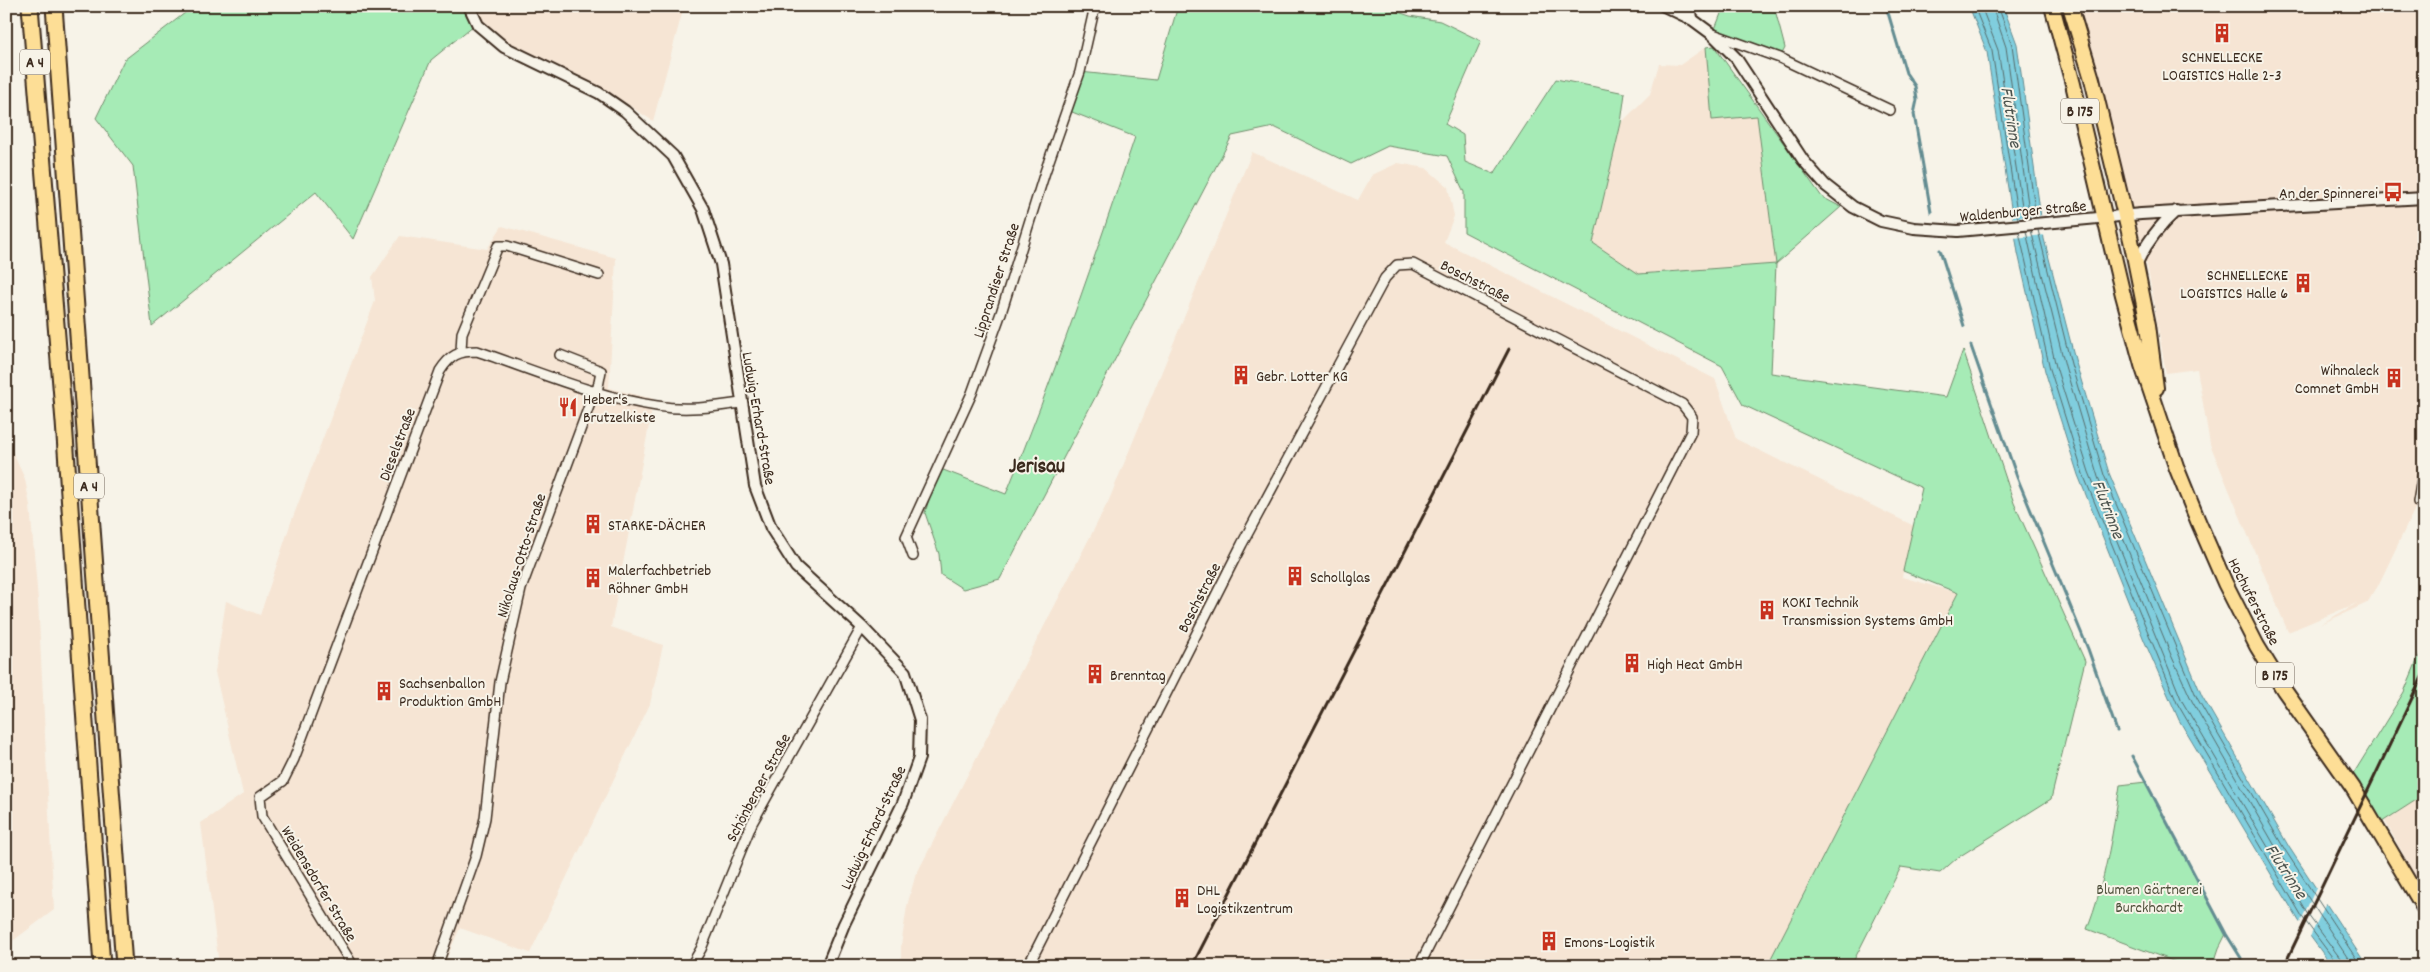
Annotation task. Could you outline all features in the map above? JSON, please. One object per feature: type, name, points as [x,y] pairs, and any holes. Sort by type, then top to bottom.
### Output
[{"type":"highway","name":"A 4","points":[[30,6],[64,422],[102,966]]},
{"type":"highway","name":"A 4","points":[[54,6],[124,966]]},
{"type":"main road","name":"B 175","points":[[2052,6],[2105,217]]},
{"type":"main road","name":"B 175","points":[[2070,6],[2092,79],[2125,215]]},
{"type":"main road","name":"Hochuferstraße","points":[[2125,215],[2136,265],[2162,424]]},
{"type":"main road","name":"Hochuferstraße","points":[[2105,217],[2142,365],[2177,469],[2225,584],[2257,646],[2284,690],[2353,788],[2424,908]]},
{"type":"street","name":"Ludwig-Erhard-Straße","points":[[469,6],[478,25],[504,48],[599,93],[626,111],[673,156],[703,209],[721,264],[754,486],[771,528],[796,567],[862,627],[905,672],[920,720],[920,758],[903,803],[844,924],[827,966]]},
{"type":"street","name":"Lipprandiser Straße","points":[[913,556],[906,537],[972,393],[1001,313],[1045,172],[1080,72],[1095,6]]},
{"type":"street","name":"Waldenburger Straße","points":[[1664,6],[1693,20],[1712,34],[1736,58],[1803,160],[1825,185],[1846,202],[1881,221],[1914,228],[1958,231],[2176,211],[2424,198]]},
{"type":"street","points":[[1690,6],[1693,20]]},
{"type":"street","name":"Waldenburger Straße","points":[[1712,34],[1780,58],[1890,110]]},
{"type":"street","points":[[2136,265],[2152,236],[2176,211]]},
{"type":"street","points":[[599,275],[507,246],[498,246],[462,333],[461,351],[477,351],[596,391],[658,407],[698,409],[741,403]]},
{"type":"street","name":"Boschstraße","points":[[1028,966],[1242,544],[1385,278],[1397,265],[1413,264],[1682,404],[1692,417],[1691,432],[1419,966]]},
{"type":"street","name":"Dieselstraße","points":[[262,816],[260,797],[283,781],[294,759],[440,370],[447,359],[461,351]]},
{"type":"street","name":"Nikolaus-Otto-Straße","points":[[437,966],[476,856],[485,818],[500,682],[521,589],[596,391],[601,371],[560,355]]},
{"type":"street","points":[[2418,502],[2424,467]]},
{"type":"street","name":"Schönberger Straße","points":[[691,966],[701,948],[752,823],[862,627]]},
{"type":"street","name":"Weidensdorfer Straße","points":[[262,816],[353,966]]},
{"type":"shaded area","points":[[475,6],[684,6],[653,121],[600,87],[504,42],[481,19]]},
{"type":"shaded area","points":[[2075,6],[2424,6],[2424,467],[2418,502],[2378,586],[2367,603],[2319,625],[2357,603],[2288,632],[2210,444],[2197,369],[2166,373],[2148,270],[2121,165]]},
{"type":"shaded area","points":[[1706,47],[1712,120],[1757,115],[1776,264],[1639,274],[1593,243],[1621,123],[1650,94],[1659,64],[1680,65]]},
{"type":"shaded area","points":[[1252,152],[1358,200],[1372,175],[1398,163],[1426,168],[1448,187],[1454,216],[1444,242],[1715,379],[1736,439],[1914,526],[1902,577],[1958,593],[1767,966],[901,966],[901,946],[907,906],[915,877],[1109,500]]},
{"type":"shaded area","points":[[502,226],[616,258],[609,388],[654,399],[611,627],[663,645],[650,704],[530,953],[460,928],[443,966],[219,966],[201,823],[243,794],[215,672],[226,601],[260,615],[290,525],[375,301],[372,277],[400,236],[487,249]]},
{"type":"shaded area","points":[[6,438],[25,479],[30,506],[38,600],[54,910],[6,946]]},
{"type":"shaded area","points":[[2424,795],[2424,892],[2385,821]]},
{"type":"green space","points":[[194,6],[462,6],[474,25],[431,60],[353,239],[316,192],[152,326],[133,166],[96,118],[124,60]]},
{"type":"green space","points":[[1178,6],[1381,6],[1410,16],[1440,21],[1481,41],[1445,124],[1463,135],[1465,162],[1494,174],[1556,79],[1625,93],[1621,123],[1593,243],[1639,274],[1776,264],[1771,373],[1946,397],[1963,350],[2014,503],[2085,661],[2051,799],[1957,858],[1940,873],[1901,867],[1851,966],[1767,966],[1958,593],[1903,571],[1922,488],[1743,405],[1722,366],[1464,232],[1464,192],[1447,156],[1388,146],[1351,164],[1274,127],[1232,136],[1000,579],[963,589],[941,575],[939,554],[925,513],[938,468],[1006,494],[1074,317],[1135,137],[1067,110],[1080,72],[1156,80]]},
{"type":"green space","points":[[1724,6],[1774,6],[1785,48],[1780,58],[1713,34]]},
{"type":"green space","points":[[1714,46],[1822,197],[1841,207],[1776,264],[1757,116],[1712,120],[1706,47]]},
{"type":"green space","points":[[2424,644],[2424,795],[2382,822],[2352,776],[2404,692]]},
{"type":"green space","name":"Blumen Gärtnerei Burckhardt","points":[[2146,782],[2226,934],[2213,966],[2186,966],[2087,929],[2104,876],[2120,785]]},
{"type":"water","name":"Flutrinne","points":[[1969,6],[2003,6],[2017,44],[2044,239],[2076,363],[2109,473],[2202,696],[2289,847],[2367,966],[2332,966],[2299,921],[2179,720],[2144,640],[2078,475],[2045,371],[2018,253],[1987,52]]},
{"type":"pier","points":[[2043,215],[2046,235],[2013,238],[2010,218]]},
{"type":"pier","points":[[2317,886],[2327,901],[2309,939],[2299,925]]},
{"type":"waterway","points":[[1886,6],[1906,73],[1915,86],[1917,100],[1914,114],[1931,212]]},
{"type":"waterway","points":[[1940,250],[1964,326]]},
{"type":"waterway","points":[[1971,346],[2017,477],[2088,649],[2117,731]]},
{"type":"waterway","points":[[2132,756],[2226,934],[2246,966]]},
{"type":"railway","points":[[1192,966],[1509,349]]},
{"type":"railway","points":[[2284,966],[2424,673]]},
{"type":"place","name":"SCHNELLECKE LOGISTICS Halle 2-3","points":[[2222,33]]},
{"type":"place","name":"An der Spinnerei","points":[[2393,192]]},
{"type":"place","name":"SCHNELLECKE LOGISTICS Halle 6","points":[[2303,283]]},
{"type":"place","name":"Gebr. Lotter KG","points":[[1241,375]]},
{"type":"place","name":"Wihnaleck Comnet GmbH","points":[[2394,378]]},
{"type":"place","name":"Heber's Brutzelkiste","points":[[568,407]]},
{"type":"place","name":"STARKE-DÄCHER","points":[[593,524]]},
{"type":"place","name":"Schollglas","points":[[1295,576]]},
{"type":"place","name":"Malerfachbetrieb Röhner GmbH","points":[[593,578]]},
{"type":"place","name":"KOKI Technik Transmission Systems GmbH","points":[[1767,610]]},
{"type":"place","name":"High Heat GmbH","points":[[1632,663]]},
{"type":"place","name":"Brenntag","points":[[1095,674]]},
{"type":"place","name":"Sachsenballon Produktion GmbH","points":[[384,691]]},
{"type":"place","name":"DHL Logistikzentrum","points":[[1182,898]]},
{"type":"place","name":"Emons-Logistik","points":[[1549,941]]},
{"type":"district","name":"Jerisau","points":[[1037,465]]}]
